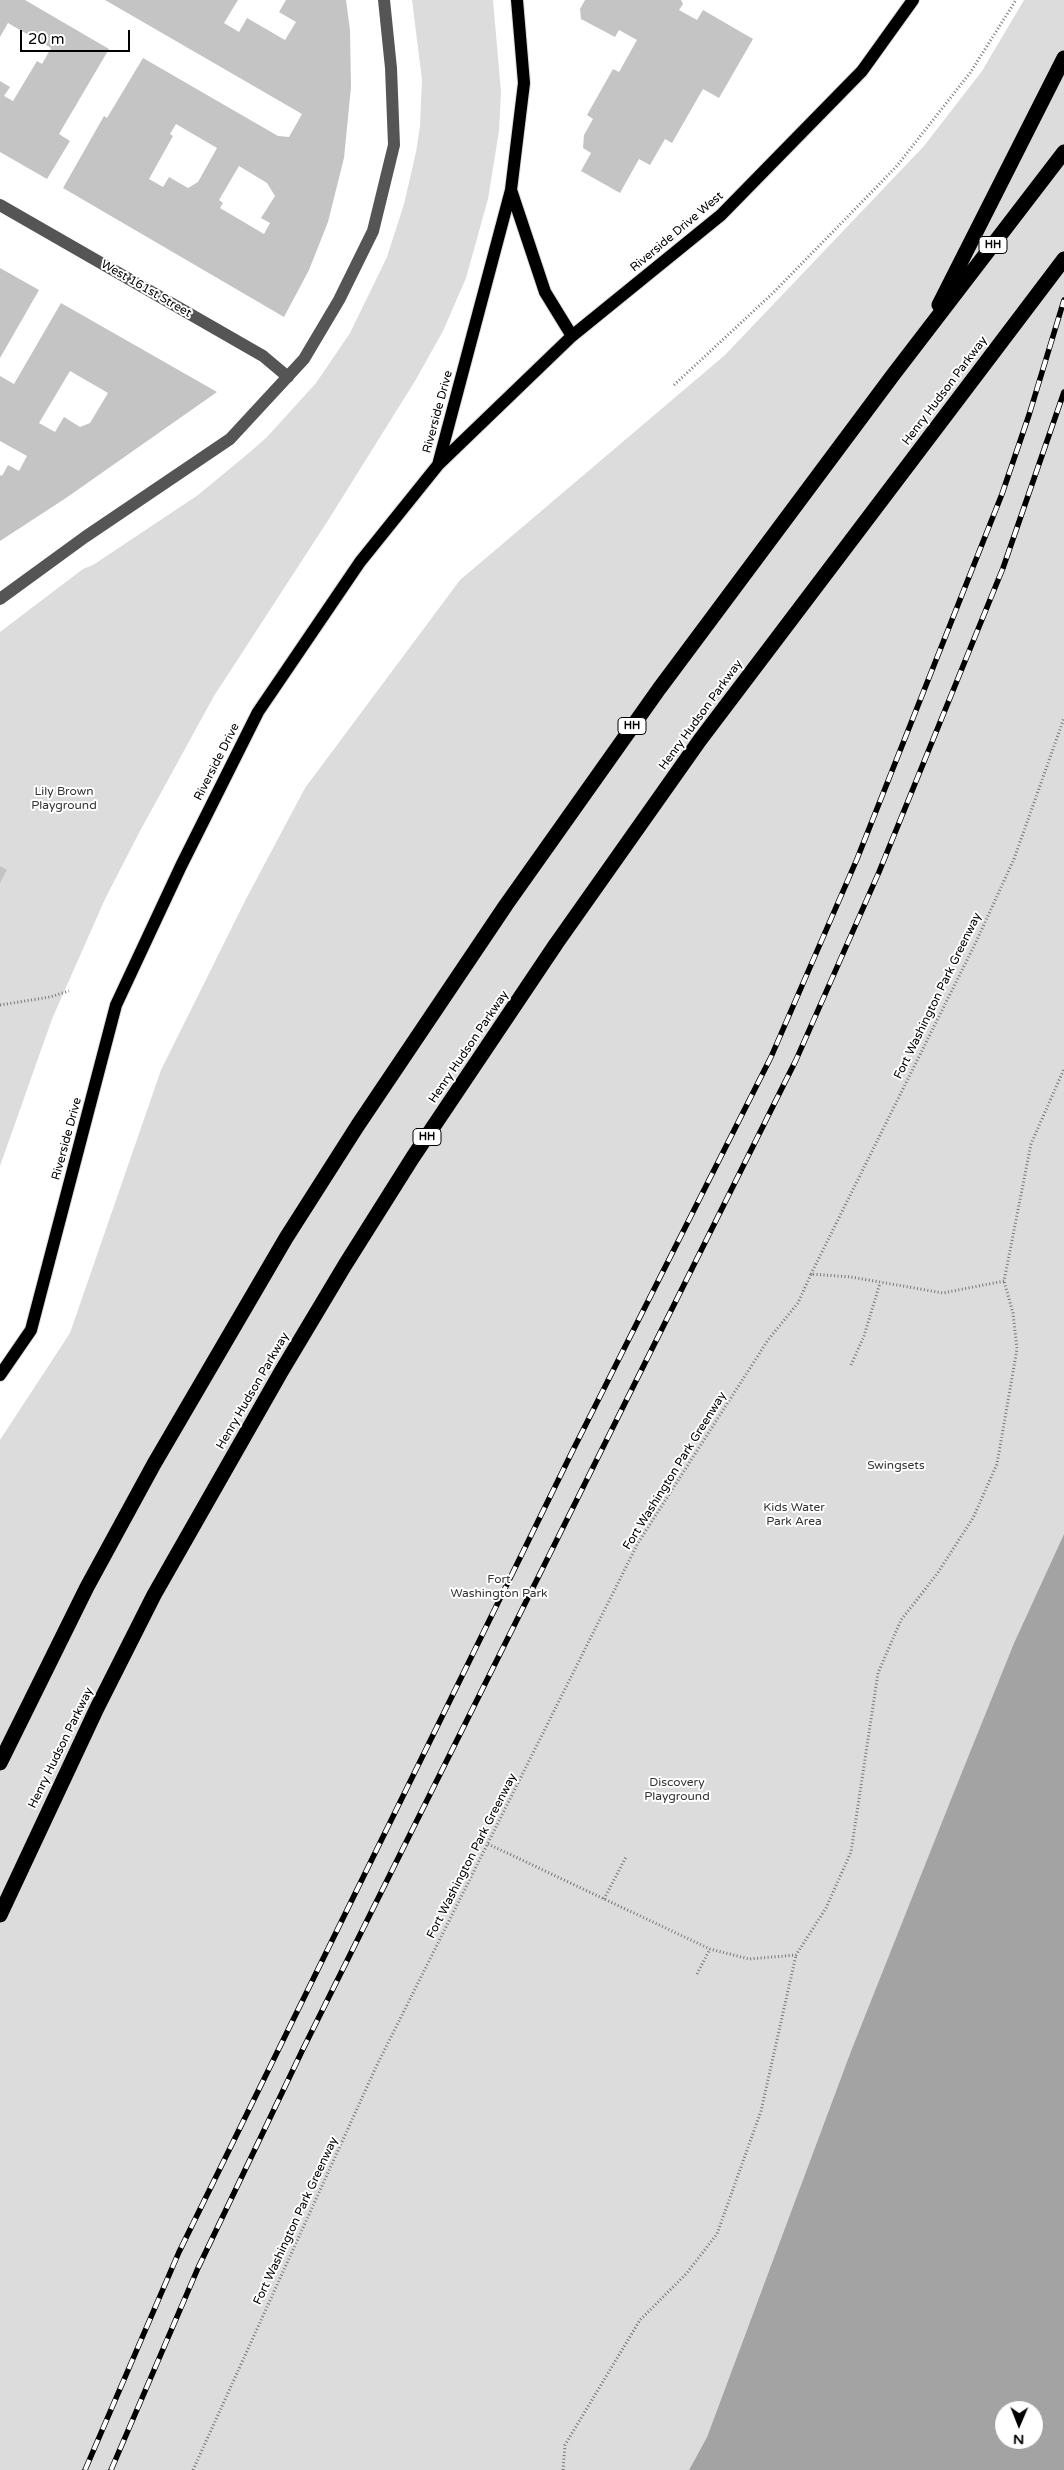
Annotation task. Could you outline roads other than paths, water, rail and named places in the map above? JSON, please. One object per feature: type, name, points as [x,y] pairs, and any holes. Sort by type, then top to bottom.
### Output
[{"type":"highway","points":[[922,338],[1064,58]]},
{"type":"highway","name":"HH","points":[[0,1763],[87,1587],[154,1464],[286,1238],[358,1125],[506,905],[636,722],[922,338],[1064,152]]},
{"type":"highway","name":"Henry Hudson Parkway","points":[[0,1915],[97,1708],[154,1595],[215,1485],[345,1265],[483,1051],[627,842],[700,740],[1064,259]]},
{"type":"main road","name":"Riverside Drive","points":[[0,1375],[31,1330],[116,1005],[180,866],[258,712],[360,562],[438,465],[511,190],[524,83],[517,0]]},
{"type":"main road","name":"Riverside Drive West","points":[[438,465],[572,336],[721,215],[862,71],[913,0]]},
{"type":"main road","name":"Riverside Drive","points":[[511,190],[545,292],[572,336]]},
{"type":"street","points":[[0,599],[85,537],[230,439],[304,359],[339,300],[373,231],[394,145],[391,68],[384,0]]},
{"type":"street","name":"West 161st Street","points":[[0,206],[262,356],[288,377]]},
{"type":"railway","points":[[85,2470],[179,2252],[573,1450],[771,1057],[857,859],[1002,494],[1029,415],[1064,300]]},
{"type":"railway","points":[[111,2470],[198,2268],[303,2049],[796,1060],[879,872],[1003,568],[1064,392]]},
{"type":"park label","name":"Lily Brown Playground","points":[[64,799]]},
{"type":"park label","name":"Swingsets","points":[[896,1466]]},
{"type":"park label","name":"Kids Water Park Area","points":[[794,1515]]},
{"type":"park label","name":"Fort Washington Park","points":[[499,1587]]},
{"type":"park label","name":"Discovery Playground","points":[[677,1790]]}]
